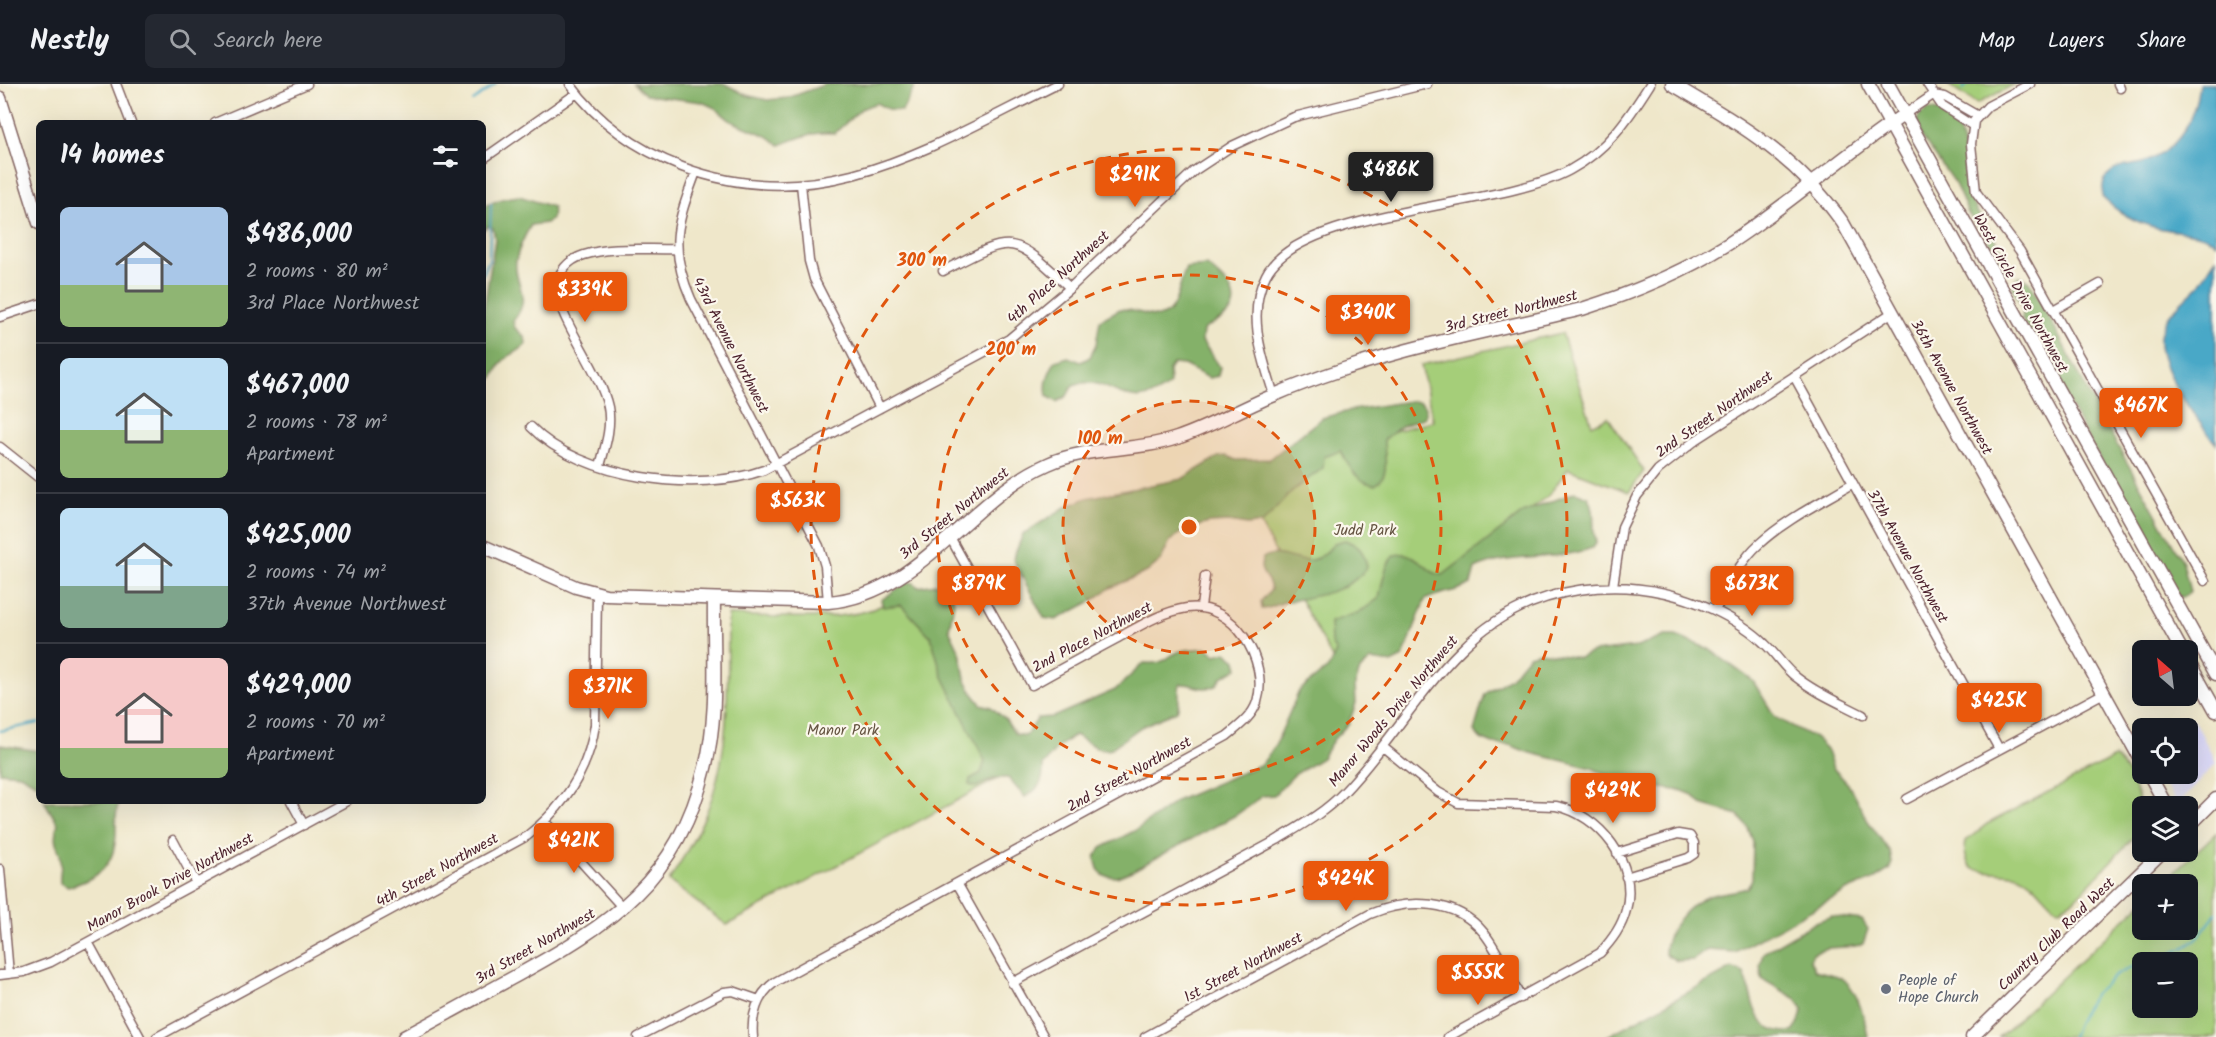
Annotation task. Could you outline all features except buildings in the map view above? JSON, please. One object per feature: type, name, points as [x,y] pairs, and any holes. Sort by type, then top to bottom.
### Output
[{"type":"street","points":[[116,84],[130,120]]},
{"type":"street","points":[[222,120],[307,84]]},
{"type":"street","points":[[570,84],[603,120],[642,148],[696,172],[729,182],[755,185],[801,184],[858,175],[900,161],[1058,84]]},
{"type":"street","name":"4th Place Northwest","points":[[531,427],[548,443],[600,466],[647,480],[722,480],[750,475],[776,464],[1009,339],[1070,288],[1179,184],[1232,146],[1294,117],[1427,84]]},
{"type":"street","points":[[1274,395],[1261,354],[1258,307],[1265,276],[1286,250],[1329,230],[1534,184],[1568,171],[1588,160],[1618,132],[1650,84]]},
{"type":"street","name":"36th Avenue Northwest","points":[[1672,84],[1765,141],[1811,184],[1843,223],[2132,744]]},
{"type":"street","points":[[1868,84],[2176,640]]},
{"type":"street","name":"West Circle Drive Northwest","points":[[1888,84],[2216,674]]},
{"type":"street","points":[[1927,84],[1942,106],[1973,126]]},
{"type":"street","points":[[2030,84],[1988,106],[1978,116],[1973,126],[1971,144],[1978,197],[2013,238],[2205,581]]},
{"type":"street","points":[[486,157],[577,93]]},
{"type":"street","points":[[1933,95],[1945,97],[1978,116]]},
{"type":"street","name":"3rd Street Northwest","points":[[404,1037],[572,945],[623,908],[641,891],[675,844],[688,819],[706,767],[712,714],[714,600],[828,602],[856,598],[879,589],[950,537],[992,498],[1048,464],[1088,452],[1157,444],[1176,439],[1274,395],[1391,355],[1611,300],[1667,276],[1717,250],[1933,95]]},
{"type":"street","points":[[0,98],[36,213]]},
{"type":"street","name":"43rd Avenue Northwest","points":[[696,172],[679,218],[676,249],[680,273],[691,299],[823,556],[828,602]]},
{"type":"street","points":[[801,184],[809,261],[814,279],[880,408]]},
{"type":"street","points":[[942,271],[990,247],[1015,244],[1032,253],[1070,288]]},
{"type":"street","points":[[600,466],[608,435],[608,408],[599,379],[562,308],[557,289],[558,279],[568,264],[585,255],[676,249]]},
{"type":"street","points":[[2054,310],[2100,284]]},
{"type":"street","points":[[0,317],[36,305]]},
{"type":"street","name":"2nd Street Northwest","points":[[1613,586],[1622,527],[1646,482],[1658,470],[1696,440],[1893,312]]},
{"type":"street","name":"37th Avenue Northwest","points":[[1794,376],[1999,749]]},
{"type":"street","points":[[0,447],[36,476]]},
{"type":"street","points":[[1715,610],[1734,575],[1758,545],[1782,527],[1853,483]]},
{"type":"street","name":"2nd Place Northwest","points":[[950,537],[1032,685],[1158,617],[1187,608],[1201,607]]},
{"type":"street","points":[[486,547],[561,581],[597,593],[634,598],[714,600]]},
{"type":"street","points":[[1201,607],[1205,576]]},
{"type":"street","name":"Manor Woods Drive Northwest","points":[[1012,983],[1300,827],[1343,793],[1383,747],[1448,663],[1489,625],[1510,612],[1552,595],[1613,586],[1654,590],[1715,610],[1753,633],[1807,686],[1863,715]]},
{"type":"street","name":"4th Street Northwest","points":[[157,1037],[527,836],[545,822],[568,795],[592,745],[595,725],[597,593]]},
{"type":"street","name":"2nd Street Northwest","points":[[759,1000],[775,981],[1235,730],[1251,714],[1260,690],[1257,665],[1251,651],[1230,621],[1218,612],[1201,607]]},
{"type":"street","points":[[2198,679],[2216,711]]},
{"type":"street","points":[[1908,799],[2104,693]]},
{"type":"street","points":[[1383,747],[1438,792],[1458,803],[1556,806],[1572,809],[1598,827],[1617,853],[1626,877],[1627,908],[1622,924],[1610,942],[1585,963],[1448,1037]]},
{"type":"street","points":[[2198,817],[2216,799]]},
{"type":"street","points":[[293,804],[304,825]]},
{"type":"street","name":"Manor Brook Drive Northwest","points":[[5,974],[37,968],[342,804]]},
{"type":"street","points":[[545,822],[623,908]]},
{"type":"street","points":[[1617,853],[1678,834],[1690,836],[1694,843],[1694,854],[1688,858],[1626,877]]},
{"type":"street","points":[[173,840],[196,883]]},
{"type":"street","name":"Country Club Road West","points":[[1972,1037],[2152,862]]},
{"type":"street","points":[[0,869],[5,974]]},
{"type":"street","points":[[957,883],[1044,1037]]},
{"type":"street","name":"1st Street Northwest","points":[[1145,1037],[1370,914],[1386,907],[1406,903],[1437,906],[1472,921],[1489,939],[1521,998]]},
{"type":"street","points":[[88,942],[140,1037]]},
{"type":"street","points":[[638,1037],[723,992],[733,991],[759,1000],[753,1017],[753,1037]]},
{"type":"shaded area","points":[[2198,727],[2216,763],[2198,782]]},
{"type":"shaded area","points":[[2165,784],[2196,784],[2185,796],[2172,796]]},
{"type":"green space","points":[[634,84],[725,84],[746,95],[767,100],[788,98],[826,84],[916,84],[902,111],[890,110],[876,103],[861,109],[835,133],[813,134],[780,145],[767,136],[731,121],[715,108],[702,102],[646,95]]},
{"type":"green space","points":[[1947,84],[2015,84],[1977,104]]},
{"type":"green space","points":[[1928,109],[1943,113],[1953,121],[1959,132],[1971,200],[2008,260],[2008,268],[2003,271],[1985,235],[1969,215],[1955,184],[1922,137],[1917,121],[1920,114]]},
{"type":"green space","points":[[519,196],[553,207],[552,219],[546,223],[531,225],[516,261],[522,305],[513,321],[515,328],[525,337],[526,344],[504,359],[492,378],[486,382],[486,296],[495,239],[493,228],[486,228],[486,205]]},
{"type":"green space","points":[[1207,266],[1228,286],[1234,298],[1228,315],[1203,330],[1202,341],[1220,367],[1218,376],[1209,378],[1184,365],[1173,364],[1169,370],[1170,384],[1155,394],[1142,398],[1130,397],[1098,384],[1086,383],[1073,385],[1067,396],[1057,402],[1047,396],[1047,382],[1055,361],[1068,357],[1081,362],[1090,357],[1096,344],[1100,320],[1120,309],[1162,316],[1173,307],[1186,268]]},
{"type":"green space","points":[[2020,276],[2029,281],[2039,298],[2097,409],[2183,562],[2190,592],[2183,597],[2175,596],[2022,319],[2023,310],[2013,287],[2016,278]]},
{"type":"green space","name":"Judd Park","points":[[1562,333],[1592,425],[1608,417],[1644,471],[1629,492],[1568,469],[1548,496],[1400,614],[1343,679],[1240,486],[1349,443],[1433,421],[1421,365]]},
{"type":"green space","points":[[1410,401],[1420,402],[1426,408],[1425,417],[1400,427],[1384,440],[1385,471],[1383,477],[1375,485],[1358,477],[1341,451],[1324,457],[1323,468],[1292,491],[1263,523],[1247,525],[1229,522],[1209,523],[1186,529],[1170,541],[1161,560],[1147,572],[1110,588],[1090,602],[1056,620],[1044,618],[1013,559],[1023,534],[1064,508],[1087,498],[1182,479],[1218,457],[1227,456],[1236,460],[1270,459],[1322,418],[1353,410]]},
{"type":"green space","points":[[1575,492],[1589,497],[1591,503],[1596,542],[1592,548],[1563,555],[1489,564],[1475,569],[1471,584],[1425,600],[1403,657],[1391,663],[1371,660],[1360,670],[1355,685],[1356,703],[1349,723],[1333,740],[1322,758],[1294,775],[1274,795],[1262,796],[1236,815],[1134,870],[1117,877],[1104,876],[1098,869],[1095,857],[1101,848],[1136,830],[1178,800],[1262,764],[1275,746],[1299,691],[1328,668],[1336,652],[1331,643],[1330,622],[1360,612],[1379,598],[1388,565],[1397,554],[1415,558],[1434,573],[1443,575],[1523,513]]},
{"type":"green space","points":[[1345,540],[1358,547],[1367,567],[1352,582],[1332,592],[1262,609],[1261,601],[1271,590],[1261,568],[1263,558],[1279,555],[1306,560],[1315,559],[1325,554],[1334,543]]},
{"type":"green space","points":[[907,582],[914,583],[918,587],[941,583],[951,590],[954,603],[949,629],[960,652],[965,678],[981,704],[991,707],[1005,719],[1015,734],[1026,736],[1038,718],[1053,717],[1115,690],[1144,663],[1165,660],[1183,650],[1207,648],[1216,655],[1226,652],[1236,660],[1238,668],[1222,677],[1216,686],[1201,688],[1180,684],[1177,711],[1141,727],[1109,750],[1097,748],[1075,735],[1057,748],[1043,765],[1040,784],[1025,797],[1008,778],[995,778],[976,787],[969,785],[970,779],[981,773],[985,761],[942,675],[931,637],[901,605],[883,607],[881,600]]},
{"type":"green space","name":"Manor Park","points":[[910,587],[1008,773],[727,925],[669,881],[690,847],[707,811],[721,763],[728,689],[728,615],[825,617],[845,615],[878,607]]},
{"type":"green space","points":[[1665,636],[1676,636],[1709,649],[1753,681],[1775,717],[1815,738],[1826,749],[1833,768],[1848,784],[1868,821],[1890,852],[1892,863],[1889,870],[1875,879],[1848,890],[1735,952],[1707,950],[1693,960],[1677,961],[1665,954],[1668,937],[1679,919],[1701,900],[1709,896],[1747,888],[1752,879],[1753,841],[1747,826],[1738,815],[1701,804],[1693,795],[1683,791],[1625,783],[1592,768],[1527,752],[1510,745],[1493,744],[1481,739],[1474,731],[1485,694],[1510,678],[1529,655],[1540,652],[1579,658],[1593,652],[1637,647]]},
{"type":"green space","points":[[0,745],[36,751],[36,783],[20,774],[0,772]]},
{"type":"green space","points":[[2114,758],[2124,768],[2137,796],[2132,796],[2132,839],[2074,900],[2058,909],[2035,886],[2018,875],[1972,868],[1966,855],[1966,841],[1987,824]]},
{"type":"green space","points":[[46,804],[118,804],[115,845],[108,863],[88,880],[68,887],[60,883],[61,857],[55,838],[58,824]]},
{"type":"green space","points":[[2216,833],[2216,1037],[1999,1037],[2132,912],[2132,940],[2198,940],[2198,874],[2173,874],[2185,862],[2198,862],[2198,850]]},
{"type":"green space","points":[[1832,916],[1862,920],[1868,929],[1863,944],[1819,950],[1813,953],[1810,960],[1815,970],[1843,979],[1853,990],[1860,1006],[1868,1037],[1606,1037],[1732,968],[1744,973],[1753,1005],[1762,1022],[1779,1031],[1793,1032],[1803,1009],[1795,998],[1762,979],[1760,965],[1763,953],[1816,922]]},
{"type":"water","points":[[2199,84],[2216,84],[2216,243],[2196,234],[2166,230],[2142,223],[2121,213],[2102,197],[2104,180],[2111,172],[2155,158],[2175,142],[2183,132],[2194,109]]},
{"type":"water","points":[[2216,258],[2216,444],[2169,374],[2160,344],[2161,331],[2167,319],[2196,288]]},
{"type":"waterway","points":[[473,101],[496,84]]},
{"type":"waterway","points":[[1963,89],[1968,84]]},
{"type":"waterway","points":[[486,267],[489,260],[491,203]]},
{"type":"waterway","points":[[0,731],[36,724]]},
{"type":"waterway","points":[[2174,952],[2185,947],[2201,934],[2216,912]]},
{"type":"waterway","points":[[2072,1037],[2090,1000],[2107,982],[2132,967]]},
{"type":"place","name":"People of Hope Church","points":[[1886,989]]}]
